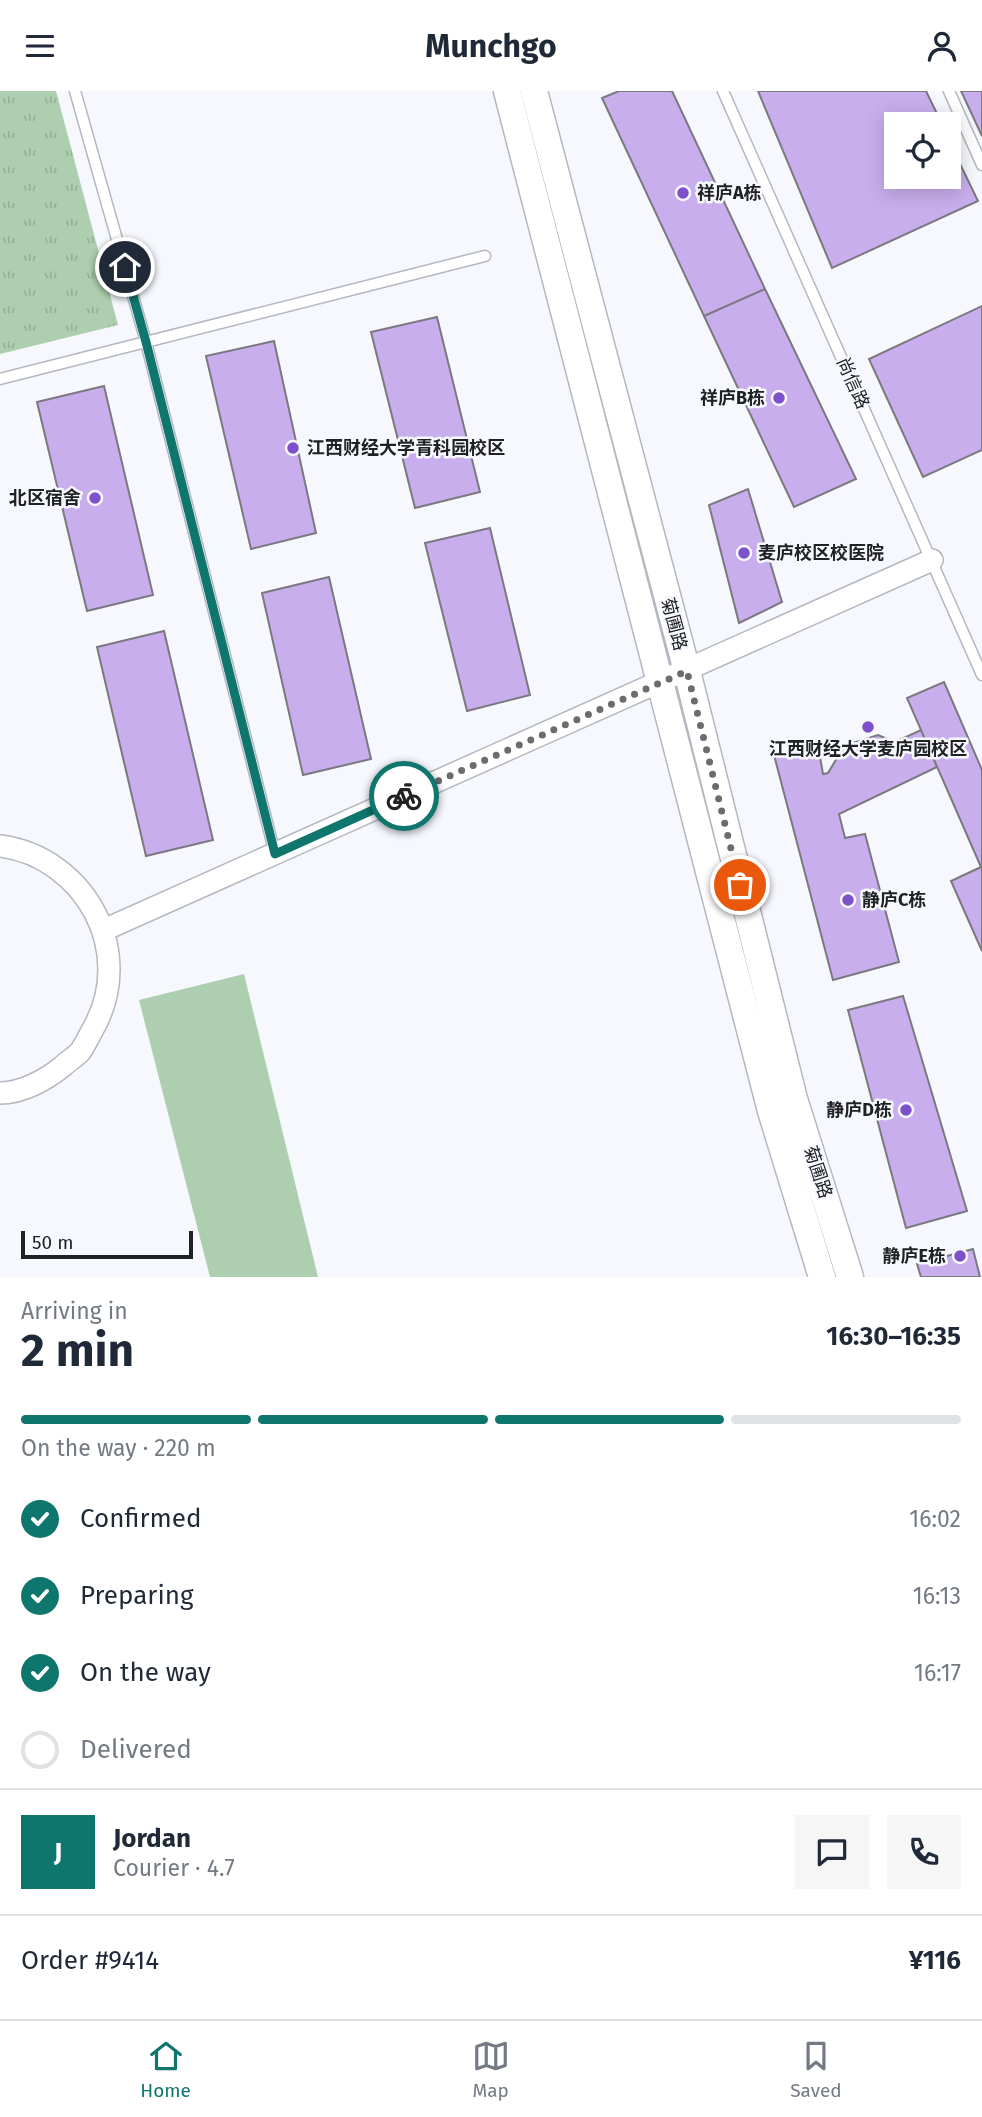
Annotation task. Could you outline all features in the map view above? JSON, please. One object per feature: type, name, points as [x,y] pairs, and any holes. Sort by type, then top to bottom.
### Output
[{"type":"street","name":"菊圃路","points":[[507,91],[771,1111],[821,1277]]},
{"type":"street","name":"菊圃路","points":[[534,91],[687,671],[794,1099],[850,1277]]},
{"type":"street","points":[[104,930],[932,560]]},
{"type":"street","points":[[0,846],[19,848],[56,866],[85,894],[104,930],[110,972],[102,1014],[81,1051],[48,1078],[9,1093],[0,1093]]},
{"type":"lane","points":[[75,91],[146,342],[275,854]]},
{"type":"lane","name":"尚信路","points":[[723,91],[982,675]]},
{"type":"lane","points":[[949,91],[982,165]]},
{"type":"lane","points":[[0,379],[485,256]]},
{"type":"green space","points":[[0,91],[56,91],[118,325],[0,354]]},
{"type":"green space","points":[[244,974],[318,1277],[210,1277],[139,1000]]},
{"type":"building","name":"祥庐A栋","points":[[619,91],[672,91],[765,289],[704,316],[602,98]]},
{"type":"building","points":[[758,91],[926,91],[936,112],[884,112],[884,189],[961,189],[961,166],[978,201],[832,268]]},
{"type":"building","points":[[961,91],[982,91],[982,136]]},
{"type":"building","name":"祥庐B栋","points":[[765,289],[856,479],[794,507],[704,316]]},
{"type":"building","points":[[982,306],[982,450],[923,477],[869,359]]},
{"type":"building","points":[[437,317],[480,492],[415,508],[371,332]]},
{"type":"building","points":[[274,341],[316,533],[251,549],[206,356]]},
{"type":"building","name":"北区宿舍","points":[[104,386],[153,595],[87,611],[37,402]]},
{"type":"building","name":"麦庐校区校医院","points":[[748,489],[782,602],[739,623],[709,505]]},
{"type":"building","points":[[490,528],[530,695],[467,711],[425,543]]},
{"type":"building","points":[[329,577],[371,759],[303,775],[262,593]]},
{"type":"building","points":[[164,631],[213,840],[146,856],[97,647]]},
{"type":"building","points":[[944,682],[982,770],[982,951],[951,881],[981,867],[907,698]]},
{"type":"building","name":"静庐C栋","points":[[921,730],[937,767],[839,814],[845,838],[865,834],[899,962],[833,980],[774,755],[818,745],[823,774],[828,773],[837,758],[853,743],[878,735],[895,742]]},
{"type":"building","name":"静庐D栋","points":[[903,996],[967,1211],[906,1228],[848,1010]]},
{"type":"building","name":"静庐E栋","points":[[973,1249],[980,1277],[921,1277],[917,1264]]},
{"type":"way so far","points":[[404,796],[687,671],[740,885]]},
{"type":"place","name":"祥庐A栋","points":[[683,193]]},
{"type":"place","name":"祥庐B栋","points":[[779,398]]},
{"type":"place","name":"江西财经大学青科园校区","points":[[293,448]]},
{"type":"place","name":"北区宿舍","points":[[95,498]]},
{"type":"place","name":"麦庐校区校医院","points":[[744,553]]},
{"type":"place","name":"江西财经大学麦庐园校区","points":[[868,727]]},
{"type":"place","name":"静庐C栋","points":[[848,900]]},
{"type":"place","name":"静庐D栋","points":[[906,1110]]},
{"type":"place","name":"静庐E栋","points":[[960,1256]]},
{"type":"route","points":[[125,267],[275,854],[404,796]]}]
